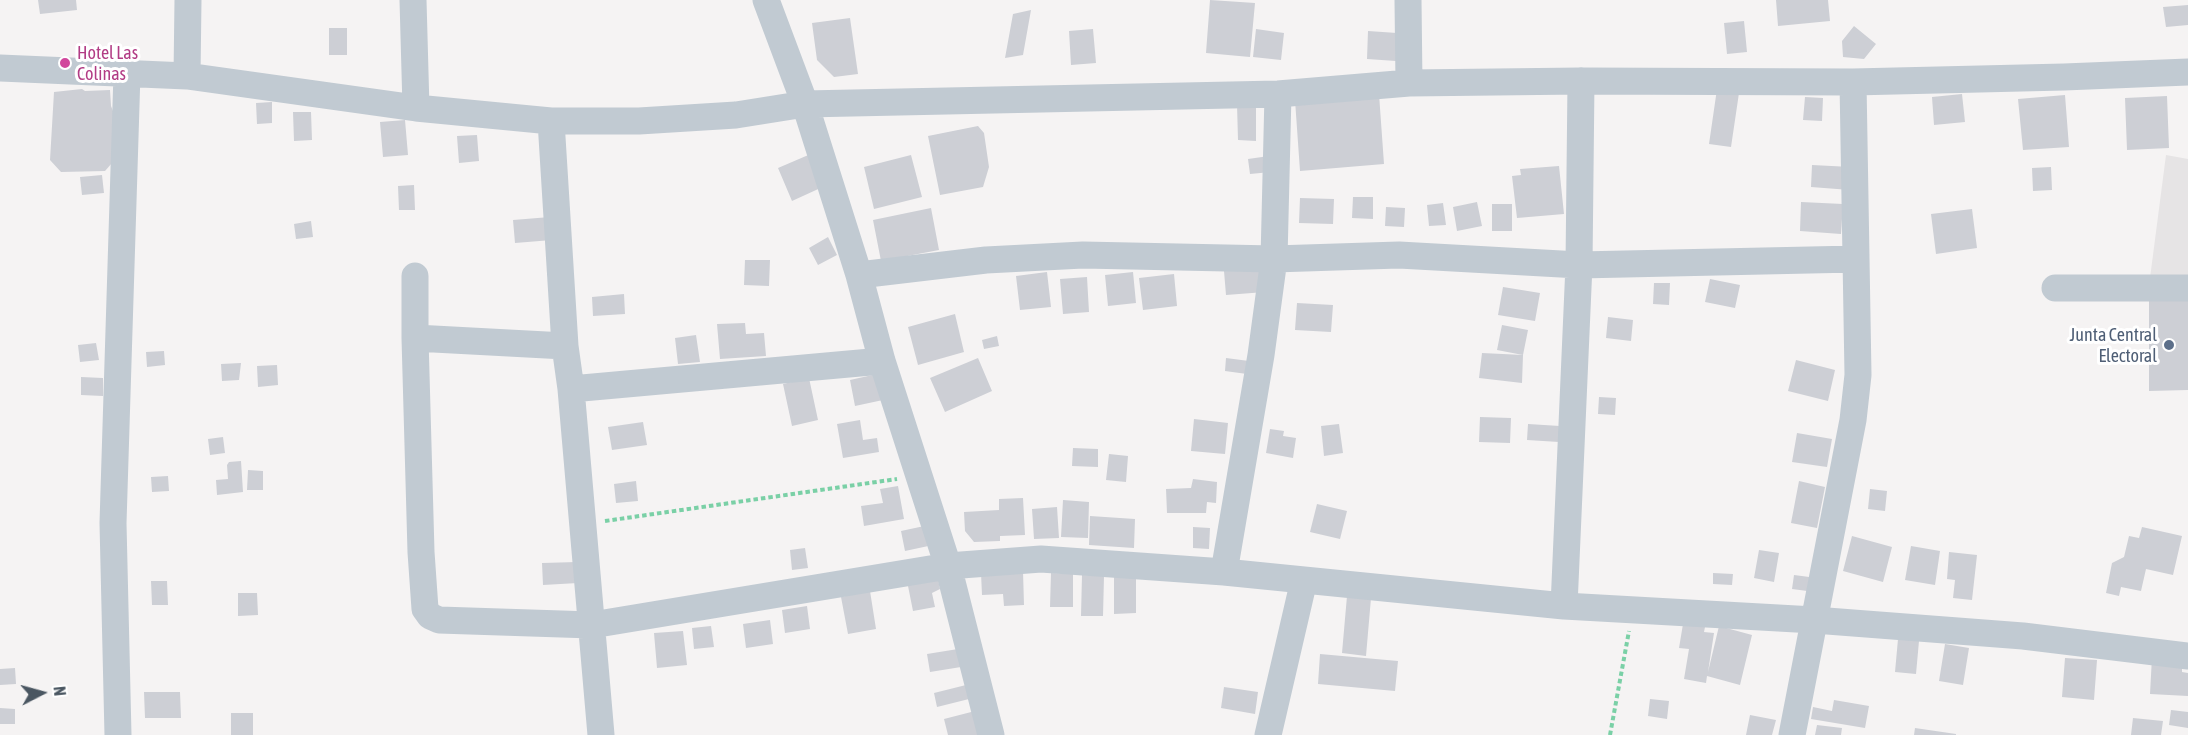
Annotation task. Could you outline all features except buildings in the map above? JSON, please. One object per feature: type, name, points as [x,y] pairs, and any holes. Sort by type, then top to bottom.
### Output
[{"type":"street","points":[[187,76],[188,0]]},
{"type":"street","points":[[413,0],[416,108]]},
{"type":"street","points":[[766,0],[805,104],[860,275],[882,361],[948,566],[991,735]]},
{"type":"street","points":[[1408,0],[1409,83]]},
{"type":"street","points":[[0,68],[187,76],[416,108],[551,122],[639,121],[736,115],[805,104],[1278,94],[1409,83],[1853,82],[2064,78],[2188,72]]},
{"type":"street","points":[[118,735],[113,523],[127,72]]},
{"type":"street","points":[[1564,606],[1579,265],[1581,81]]},
{"type":"street","points":[[1792,735],[1853,420],[1858,375],[1853,82]]},
{"type":"street","points":[[1224,572],[1259,366],[1274,259],[1278,94]]},
{"type":"street","points":[[551,122],[565,346],[571,389],[601,735]]},
{"type":"street","points":[[860,275],[986,260],[1083,255],[1274,259],[1399,255],[1579,265],[1856,260]]},
{"type":"street","points":[[415,276],[421,552],[425,609],[430,616],[439,620],[592,625],[948,566],[1041,559],[1224,572],[1564,606],[1814,620],[2023,636],[2188,656]]},
{"type":"street","points":[[2055,288],[2188,288]]},
{"type":"street","points":[[415,338],[565,346]]},
{"type":"street","points":[[571,389],[882,361]]},
{"type":"street","points":[[1268,735],[1304,580]]},
{"type":"path","points":[[583,524],[919,476]]},
{"type":"path","points":[[1610,735],[1633,610]]},
{"type":"shaded area","points":[[2166,155],[2188,159],[2188,279],[2150,278]]},
{"type":"place","name":"Hotel Las Colinas","points":[[65,63]]},
{"type":"place","name":"Junta Central Electoral","points":[[2169,345]]}]
